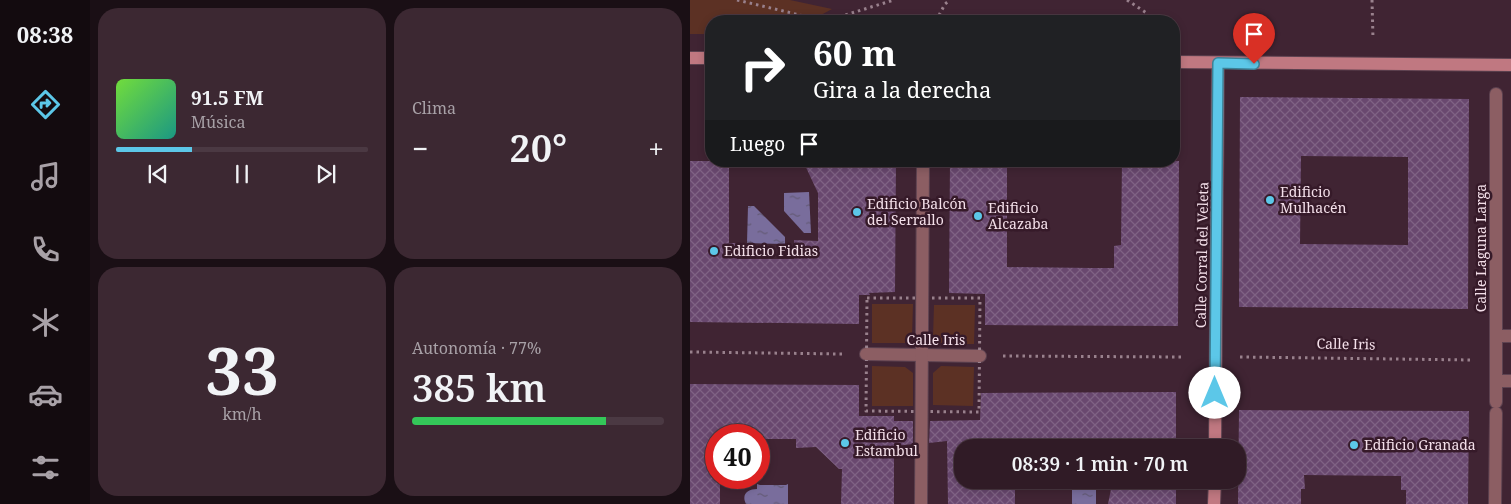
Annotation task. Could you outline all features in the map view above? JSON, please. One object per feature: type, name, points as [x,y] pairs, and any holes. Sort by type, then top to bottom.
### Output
[{"type":"street","points":[[690,58],[705,58]]},
{"type":"street","points":[[1180,62],[1511,65]]},
{"type":"street","name":"Calle Corral del Veleta","points":[[1215,439],[1218,63]]},
{"type":"street","name":"Calle Laguna Larga","points":[[1495,504],[1496,94]]},
{"type":"street","points":[[921,504],[923,167]]},
{"type":"street","points":[[1496,336],[1511,336]]},
{"type":"street","name":"Calle Iris","points":[[866,354],[980,356]]},
{"type":"street","points":[[1496,381],[1511,381]]},
{"type":"street","points":[[1214,504],[1215,489]]},
{"type":"path","points":[[738,0],[800,15]]},
{"type":"path","points":[[845,15],[894,0]]},
{"type":"path","points":[[939,15],[945,4],[950,0]]},
{"type":"path","points":[[1127,0],[1148,15]]},
{"type":"path","points":[[1372,0],[1373,43]]},
{"type":"path","points":[[690,352],[866,354]]},
{"type":"path","name":"Calle Iris","points":[[980,356],[1182,357]]},
{"type":"path","name":"Calle Iris","points":[[1235,357],[1456,360]]},
{"type":"shaded area","points":[[690,0],[790,0],[832,9],[821,15],[705,15],[705,34],[690,34]]},
{"type":"shaded area","points":[[872,304],[913,304],[912,337],[905,343],[872,343]]},
{"type":"shaded area","points":[[934,305],[975,305],[974,344],[941,344],[933,338]]},
{"type":"shaded area","points":[[872,366],[905,367],[913,373],[913,406],[872,406]]},
{"type":"shaded area","points":[[941,366],[974,367],[973,406],[933,405],[933,373]]},
{"type":"water","points":[[809,192],[811,233],[804,233],[784,211],[784,193]]},
{"type":"water","points":[[748,206],[754,206],[785,237],[785,244],[747,243]]},
{"type":"water","points":[[788,484],[788,504],[746,504],[744,497],[751,490],[770,489],[770,485]]},
{"type":"water","points":[[1072,489],[1096,489],[1096,504],[1072,504]]},
{"type":"building","name":"Edificio Mulhacén","points":[[1240,97],[1469,99],[1468,309],[1239,307]],"holes":[[[1301,156],[1408,157],[1408,245],[1300,244]]]},
{"type":"building","name":"Edificio Balcón del Serrallo","points":[[690,161],[705,161],[705,167],[729,167],[729,243],[738,243],[737,259],[794,259],[794,240],[818,241],[818,193],[806,167],[896,167],[895,292],[859,295],[859,324],[690,322]]},
{"type":"building","points":[[950,167],[1007,167],[1007,267],[1114,268],[1114,246],[1121,245],[1122,167],[1179,167],[1178,326],[985,325],[985,294],[949,293]]},
{"type":"building","name":"Edificio Estambul","points":[[690,384],[859,385],[859,416],[894,416],[894,421],[913,421],[913,444],[894,446],[894,504],[841,504],[842,469],[839,469],[816,447],[796,448],[796,439],[770,439],[770,424],[705,424],[705,489],[720,489],[720,504],[690,504]]},
{"type":"building","points":[[1176,392],[1176,439],[954,439],[954,489],[1015,489],[1015,504],[948,504],[947,441],[929,443],[930,421],[980,420],[981,393]]},
{"type":"building","name":"Edificio Granada","points":[[1239,410],[1469,411],[1468,504],[1406,504],[1406,490],[1401,490],[1401,476],[1304,475],[1305,489],[1301,489],[1301,504],[1238,504],[1238,489],[1246,489],[1246,439],[1239,439]]},
{"type":"building","points":[[1111,489],[1176,489],[1176,504],[1108,504]]},
{"type":"place","name":"Edificio Mulhacén","points":[[1270,200]]},
{"type":"place","name":"Edificio Balcón del Serrallo","points":[[857,212]]},
{"type":"place","name":"Edificio Alcazaba","points":[[978,216]]},
{"type":"place","name":"Edificio Fidias","points":[[714,251]]},
{"type":"place","name":"Edificio Estambul","points":[[845,443]]},
{"type":"place","name":"Edificio Granada","points":[[1354,445]]},
{"type":"route","points":[[1215,393],[1218,63],[1254,64]]}]
